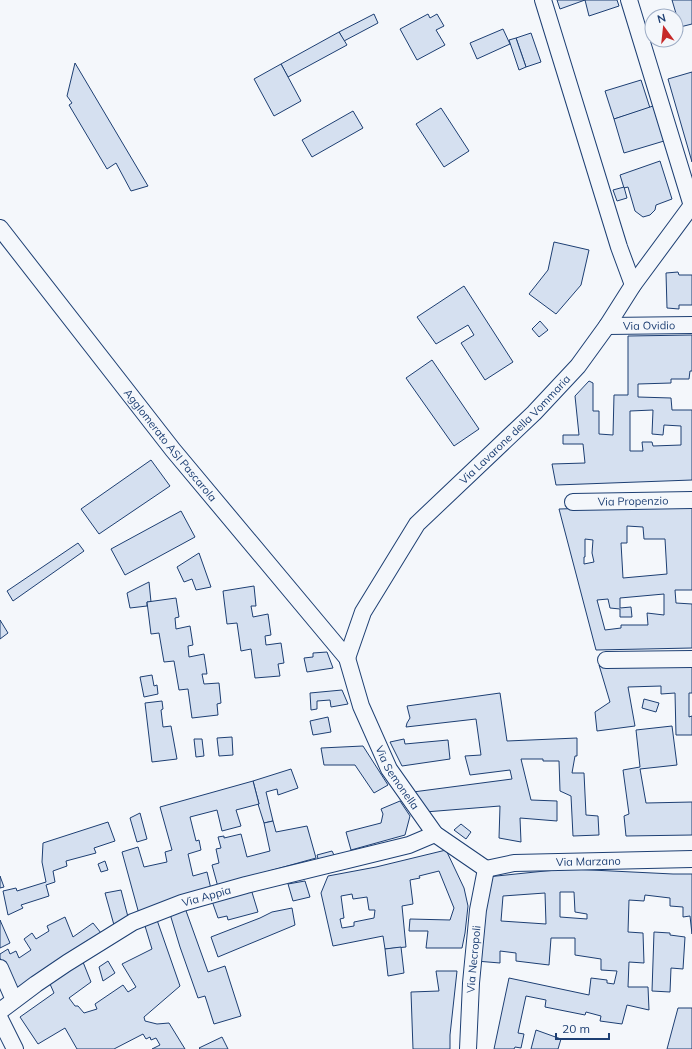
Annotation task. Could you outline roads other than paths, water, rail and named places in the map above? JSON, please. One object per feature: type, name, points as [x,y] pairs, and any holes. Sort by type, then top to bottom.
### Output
[{"type":"street","points":[[543,0],[619,247],[634,285]]},
{"type":"street","points":[[629,0],[692,205]]},
{"type":"street","name":"Via Lavarone della Vommaria","points":[[348,658],[363,612],[417,524],[534,413],[578,366],[692,205]]},
{"type":"street","name":"Agglomerato ASI Pascarola","points":[[0,228],[173,450],[348,658]]},
{"type":"street","name":"Via Ovidio","points":[[607,326],[692,325]]},
{"type":"street","name":"Via Propenzio","points":[[573,502],[692,500]]},
{"type":"street","name":"Via Semonella","points":[[348,658],[361,706],[389,769],[435,834],[486,869]]},
{"type":"street","points":[[606,660],[692,659]]},
{"type":"street","name":"Via Appia","points":[[0,1011],[67,963],[133,922],[182,903],[246,885],[409,846],[435,834]]},
{"type":"street","name":"Via Marzano","points":[[486,869],[514,863],[692,859]]},
{"type":"street","name":"Via Necropoli","points":[[468,1049],[478,910],[486,869]]},
{"type":"street","points":[[0,968],[14,1000]]},
{"type":"street","points":[[0,1019],[15,1049]]}]
